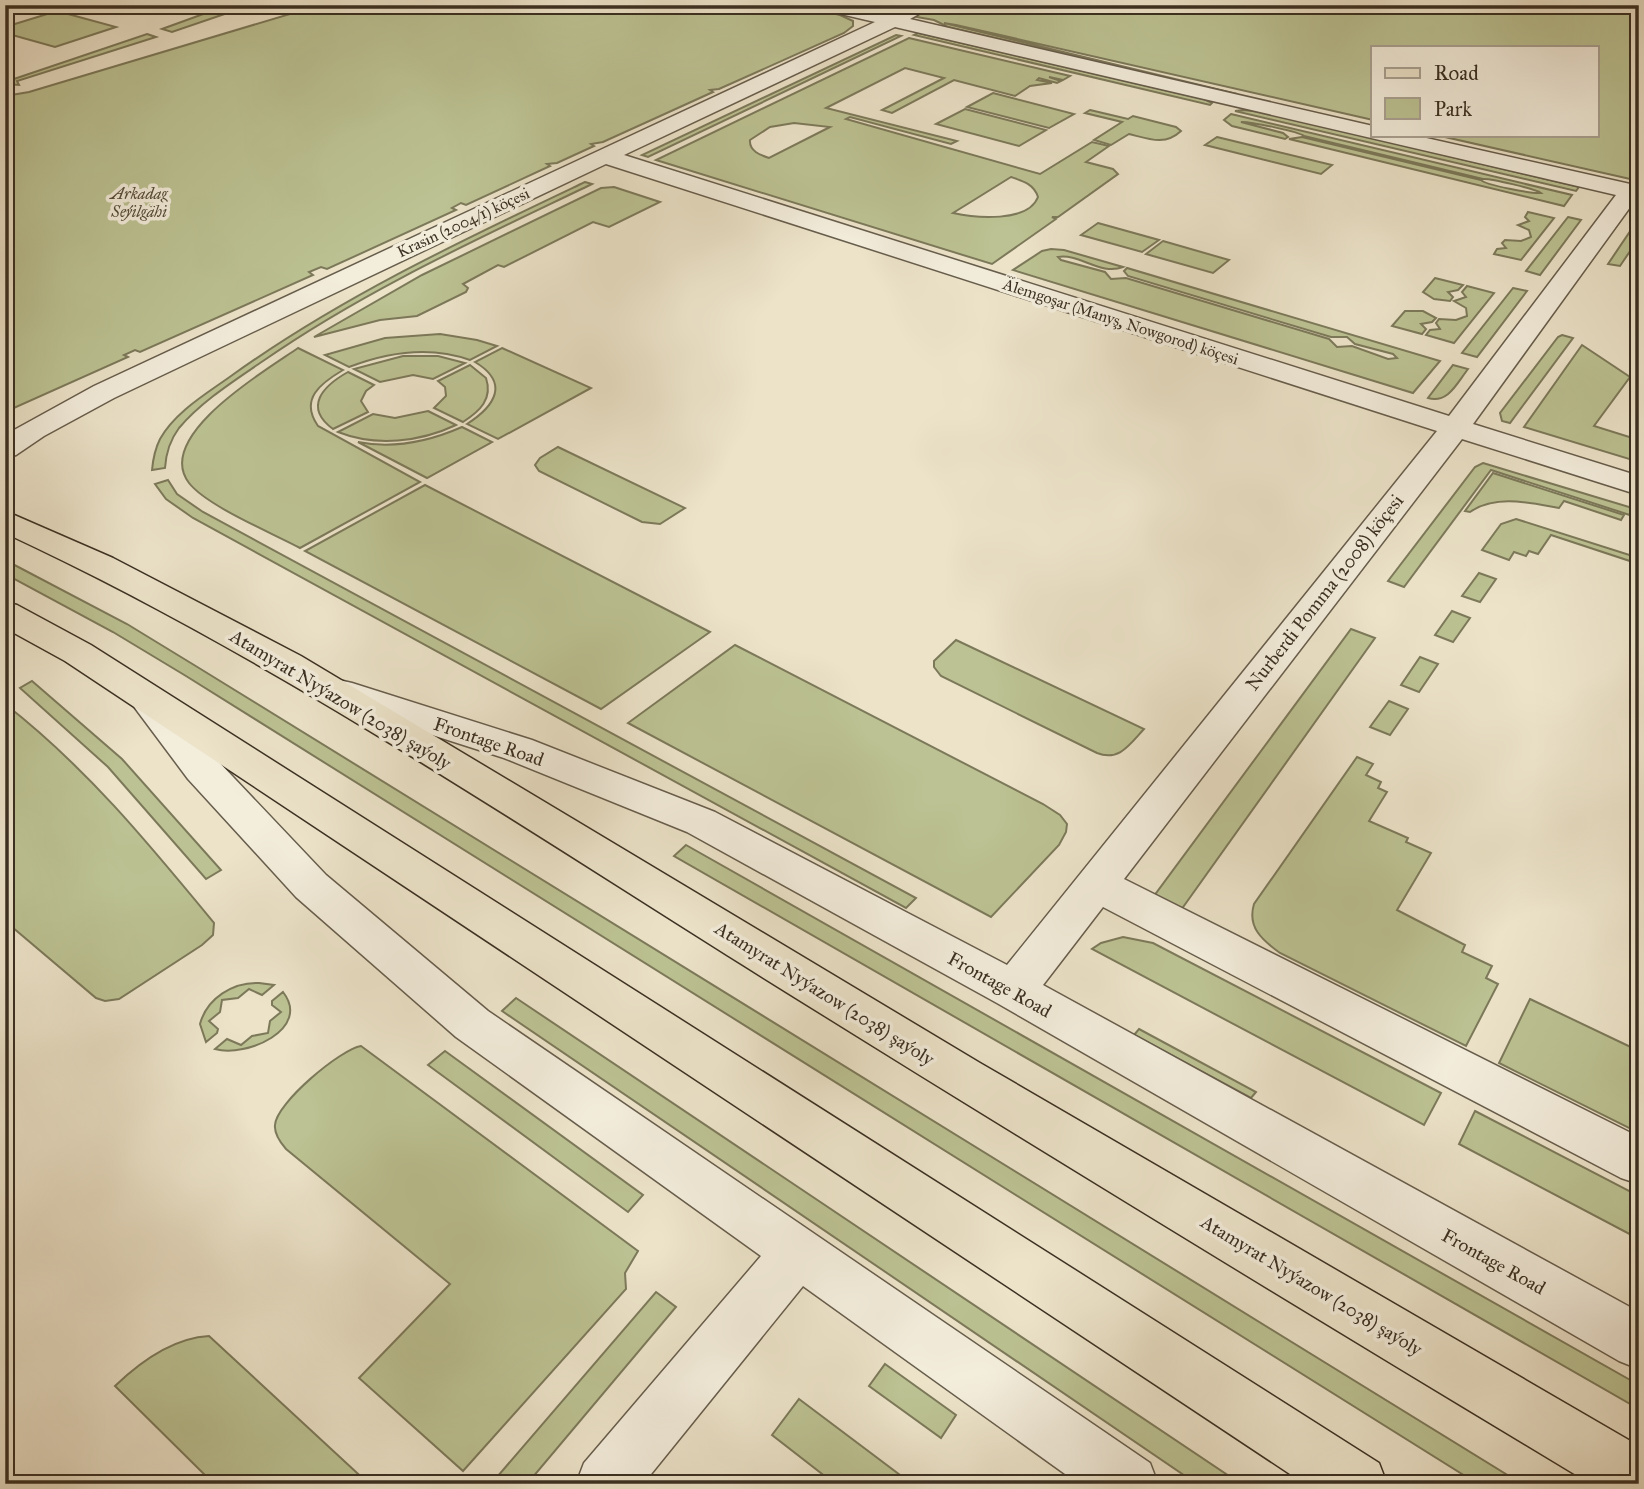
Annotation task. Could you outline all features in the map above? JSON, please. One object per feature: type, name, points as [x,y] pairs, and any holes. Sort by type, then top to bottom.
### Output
[{"type":"main road","name":"Atamyrat Nyýazow (2038) şaýoly","points":[[5,521],[142,583],[331,690],[949,1069],[1639,1479]]},
{"type":"main road","points":[[5,613],[78,653],[1358,1484]]},
{"type":"street","points":[[825,5],[1371,132]]},
{"type":"street","name":"Krasin (2004/1) köçesi","points":[[5,449],[33,430],[104,392],[926,5]]},
{"type":"street","points":[[1390,136],[1634,192]]},
{"type":"street","name":"Älemgoşar (Manyş, Nowgorod) köçesi","points":[[603,156],[1639,486]]},
{"type":"street","name":"Nurberdi Pomma (2008) köçesi","points":[[1013,990],[1455,428],[1634,192]]},
{"type":"street","name":"Frontage Road","points":[[331,690],[518,749],[701,822],[1013,990],[1639,1342]]},
{"type":"street","points":[[148,699],[202,769],[316,891],[472,1024],[1129,1484]]},
{"type":"street","points":[[1096,884],[1639,1162]]},
{"type":"street","points":[[605,1484],[797,1253]]},
{"type":"green space","points":[[228,5],[251,5],[172,32],[162,29]]},
{"type":"green space","name":"Arkadag Seýilgähi","points":[[320,5],[798,5],[840,15],[853,21],[853,26],[844,33],[719,89],[710,90],[713,92],[603,142],[591,144],[594,146],[557,163],[547,164],[550,166],[466,205],[461,203],[452,208],[456,210],[327,269],[321,267],[309,272],[313,275],[140,352],[135,350],[124,355],[128,357],[5,412],[5,96],[29,92]]},
{"type":"green space","points":[[848,5],[1639,5],[1639,181],[1440,136],[1598,136],[1598,46],[1371,46],[1371,120],[944,23],[1237,94],[948,27],[934,20]]},
{"type":"green space","points":[[57,11],[116,27],[55,47],[5,33],[5,27]]},
{"type":"green space","points":[[918,33],[1212,103],[1210,105],[914,35]]},
{"type":"green space","points":[[147,34],[156,37],[17,81],[19,85],[5,84],[5,82]]},
{"type":"green space","points":[[896,35],[901,36],[648,157],[642,155]]},
{"type":"green space","points":[[909,38],[1070,76],[1063,80],[1049,77],[1061,81],[1057,83],[1039,78],[1037,80],[1052,83],[1030,86],[1015,96],[954,80],[892,113],[882,110],[944,78],[905,68],[826,108],[957,141],[951,144],[850,117],[846,119],[1040,174],[1092,142],[1109,146],[1086,162],[1113,169],[1118,174],[1058,217],[1052,217],[1056,219],[992,264],[656,160]],"holes":[[[794,123],[830,127],[769,158],[751,147],[750,140],[770,127]],[[1011,177],[1031,186],[1038,197],[1024,211],[1000,217],[953,213]]]},
{"type":"green space","points":[[993,93],[1074,114],[1049,128],[967,107]]},
{"type":"green space","points":[[965,109],[1046,130],[1019,146],[936,124]]},
{"type":"green space","points":[[1090,110],[1128,119],[1133,116],[1176,127],[1181,131],[1163,140],[1129,134],[1111,145],[1094,140],[1122,122],[1085,113]]},
{"type":"green space","points":[[1235,111],[1263,112],[1579,187],[1576,191]]},
{"type":"green space","points":[[1231,114],[1572,195],[1564,206],[1289,139],[1302,137],[1481,180],[1500,187],[1541,193],[1512,184],[1274,127],[1241,122],[1283,133],[1288,137],[1285,139],[1232,126],[1224,120]]},
{"type":"green space","points":[[1217,137],[1332,165],[1321,174],[1205,145]]},
{"type":"green space","points":[[585,182],[592,184],[382,288],[302,335],[219,392],[188,418],[171,442],[165,468],[152,470],[158,443],[174,420],[273,347],[404,271]]},
{"type":"green space","points":[[614,187],[660,202],[609,227],[593,222],[504,267],[498,265],[463,284],[468,288],[466,292],[417,316],[380,320],[314,337],[422,275],[601,188]]},
{"type":"green space","points":[[1528,212],[1554,218],[1521,260],[1494,254],[1497,249],[1506,248],[1502,243],[1505,240],[1521,241],[1531,237],[1529,230],[1518,225],[1529,221],[1525,217]]},
{"type":"green space","points":[[1568,217],[1581,220],[1540,275],[1526,271]]},
{"type":"green space","points":[[1639,218],[1639,238],[1620,266],[1608,264]]},
{"type":"green space","points":[[1098,223],[1159,240],[1142,252],[1081,235]]},
{"type":"green space","points":[[1163,241],[1229,260],[1213,273],[1146,254]]},
{"type":"green space","points":[[1064,250],[1123,267],[1107,269],[1074,258],[1058,257],[1105,272],[1111,279],[1126,278],[1329,339],[1337,347],[1352,346],[1388,359],[1397,358],[1393,354],[1355,344],[1347,337],[1331,337],[1128,276],[1124,271],[1127,268],[1440,361],[1413,393],[1013,270],[1042,251]]},
{"type":"green space","points":[[1435,278],[1463,285],[1458,290],[1448,292],[1453,297],[1450,301],[1434,299],[1423,292]]},
{"type":"green space","points":[[1467,286],[1494,293],[1454,343],[1426,335],[1430,330],[1440,329],[1436,323],[1439,319],[1456,320],[1467,316],[1466,308],[1454,301],[1466,297],[1462,292]]},
{"type":"green space","points":[[1513,288],[1527,291],[1477,357],[1462,353]]},
{"type":"green space","points":[[1405,311],[1423,311],[1436,318],[1432,322],[1421,324],[1426,329],[1422,334],[1392,326]]},
{"type":"green space","points":[[440,334],[497,346],[470,360],[425,352],[394,355],[349,367],[325,355],[385,338]]},
{"type":"green space","points":[[1562,335],[1573,338],[1510,423],[1502,421],[1500,413]]},
{"type":"green space","points":[[1582,345],[1630,377],[1594,426],[1639,440],[1639,462],[1524,427]]},
{"type":"green space","points":[[298,348],[343,370],[327,380],[315,393],[311,408],[318,426],[420,482],[300,548],[210,501],[189,483],[182,465],[187,445],[200,425],[241,388]]},
{"type":"green space","points":[[502,348],[591,388],[498,439],[467,424],[485,410],[495,394],[492,378],[475,362]]},
{"type":"green space","points":[[403,356],[438,356],[465,363],[433,379],[413,375],[380,382],[354,369]]},
{"type":"green space","points":[[470,365],[486,378],[488,392],[480,409],[463,422],[434,408],[446,396],[445,387],[438,381]]},
{"type":"green space","points":[[1453,365],[1468,369],[1447,395],[1428,398]]},
{"type":"green space","points":[[348,372],[374,385],[366,391],[361,401],[368,412],[333,429],[319,413],[318,405],[324,390]]},
{"type":"green space","points":[[428,411],[456,425],[413,439],[383,441],[367,440],[338,432],[373,414],[395,418]]},
{"type":"green space","points":[[462,427],[492,442],[427,478],[358,442],[398,444],[437,436]]},
{"type":"green space","points":[[558,447],[685,508],[660,524],[642,522],[539,471],[535,465],[540,458]]},
{"type":"green space","points":[[1483,463],[1639,510],[1639,518],[1491,470],[1404,587],[1388,581],[1475,467]]},
{"type":"green space","points":[[1493,473],[1624,515],[1621,520],[1564,501],[1559,508],[1513,501],[1491,503],[1470,512],[1465,511]]},
{"type":"green space","points":[[168,480],[177,494],[203,512],[916,898],[906,908],[193,518],[166,499],[155,484]]},
{"type":"green space","points":[[425,485],[710,632],[601,709],[305,551]]},
{"type":"green space","points":[[1516,519],[1639,558],[1639,564],[1551,535],[1538,554],[1529,551],[1526,556],[1514,552],[1509,560],[1482,550],[1501,524]]},
{"type":"green space","points":[[5,560],[127,624],[1522,1484],[1478,1484],[186,676],[113,632],[5,574]]},
{"type":"green space","points":[[1479,573],[1496,579],[1480,602],[1462,596]]},
{"type":"green space","points":[[1452,611],[1470,618],[1453,642],[1435,635]]},
{"type":"green space","points":[[1351,629],[1375,638],[1181,910],[1154,896]]},
{"type":"green space","points":[[956,640],[1144,729],[1124,750],[1112,755],[1097,753],[941,676],[934,667],[934,661]]},
{"type":"green space","points":[[735,645],[1043,804],[1060,815],[1067,824],[1059,845],[991,917],[628,723]]},
{"type":"green space","points":[[1420,657],[1438,664],[1419,692],[1401,685]]},
{"type":"green space","points":[[32,681],[122,759],[221,870],[206,879],[108,767],[20,688]]},
{"type":"green space","points":[[1389,701],[1408,709],[1390,735],[1370,727]]},
{"type":"green space","points":[[5,704],[35,728],[90,780],[214,923],[213,935],[202,945],[119,999],[105,1001],[96,998],[5,921]]},
{"type":"green space","points":[[1357,757],[1373,764],[1366,775],[1381,782],[1378,788],[1387,792],[1369,821],[1408,838],[1406,842],[1431,853],[1397,910],[1465,945],[1462,952],[1492,966],[1486,978],[1498,984],[1466,1046],[1280,953],[1262,938],[1254,926],[1254,904]]},
{"type":"green space","points":[[686,845],[1639,1385],[1639,1409],[674,856]]},
{"type":"green space","points":[[1123,937],[1153,943],[1441,1093],[1424,1125],[1092,949],[1101,943]]},
{"type":"green space","points":[[240,985],[274,985],[262,995],[249,989],[238,998],[222,1000],[220,1012],[209,1021],[218,1029],[217,1033],[206,1042],[200,1024],[215,999]]},
{"type":"green space","points":[[283,992],[290,1005],[289,1018],[272,1038],[243,1049],[215,1049],[227,1039],[241,1045],[252,1036],[268,1033],[270,1021],[281,1012],[272,1005],[272,1001]]},
{"type":"green space","points":[[516,998],[1241,1484],[1197,1484],[502,1011]]},
{"type":"green space","points":[[1530,999],[1639,1051],[1639,1133],[1499,1063]]},
{"type":"green space","points":[[1139,1029],[1256,1092],[1251,1098],[1134,1035]]},
{"type":"green space","points":[[361,1046],[638,1251],[625,1273],[626,1289],[463,1471],[359,1378],[450,1284],[286,1149],[275,1132],[278,1115],[297,1091],[339,1057]]},
{"type":"green space","points":[[445,1051],[643,1195],[628,1212],[428,1065]]},
{"type":"green space","points":[[1475,1111],[1639,1196],[1639,1239],[1459,1144]]},
{"type":"green space","points":[[656,1292],[676,1307],[527,1484],[491,1484]]},
{"type":"green space","points":[[209,1336],[369,1484],[214,1484],[115,1386],[135,1368],[170,1346]]},
{"type":"green space","points":[[885,1364],[956,1415],[941,1438],[869,1386]]},
{"type":"green space","points":[[799,1399],[912,1484],[835,1484],[772,1435]]}]
